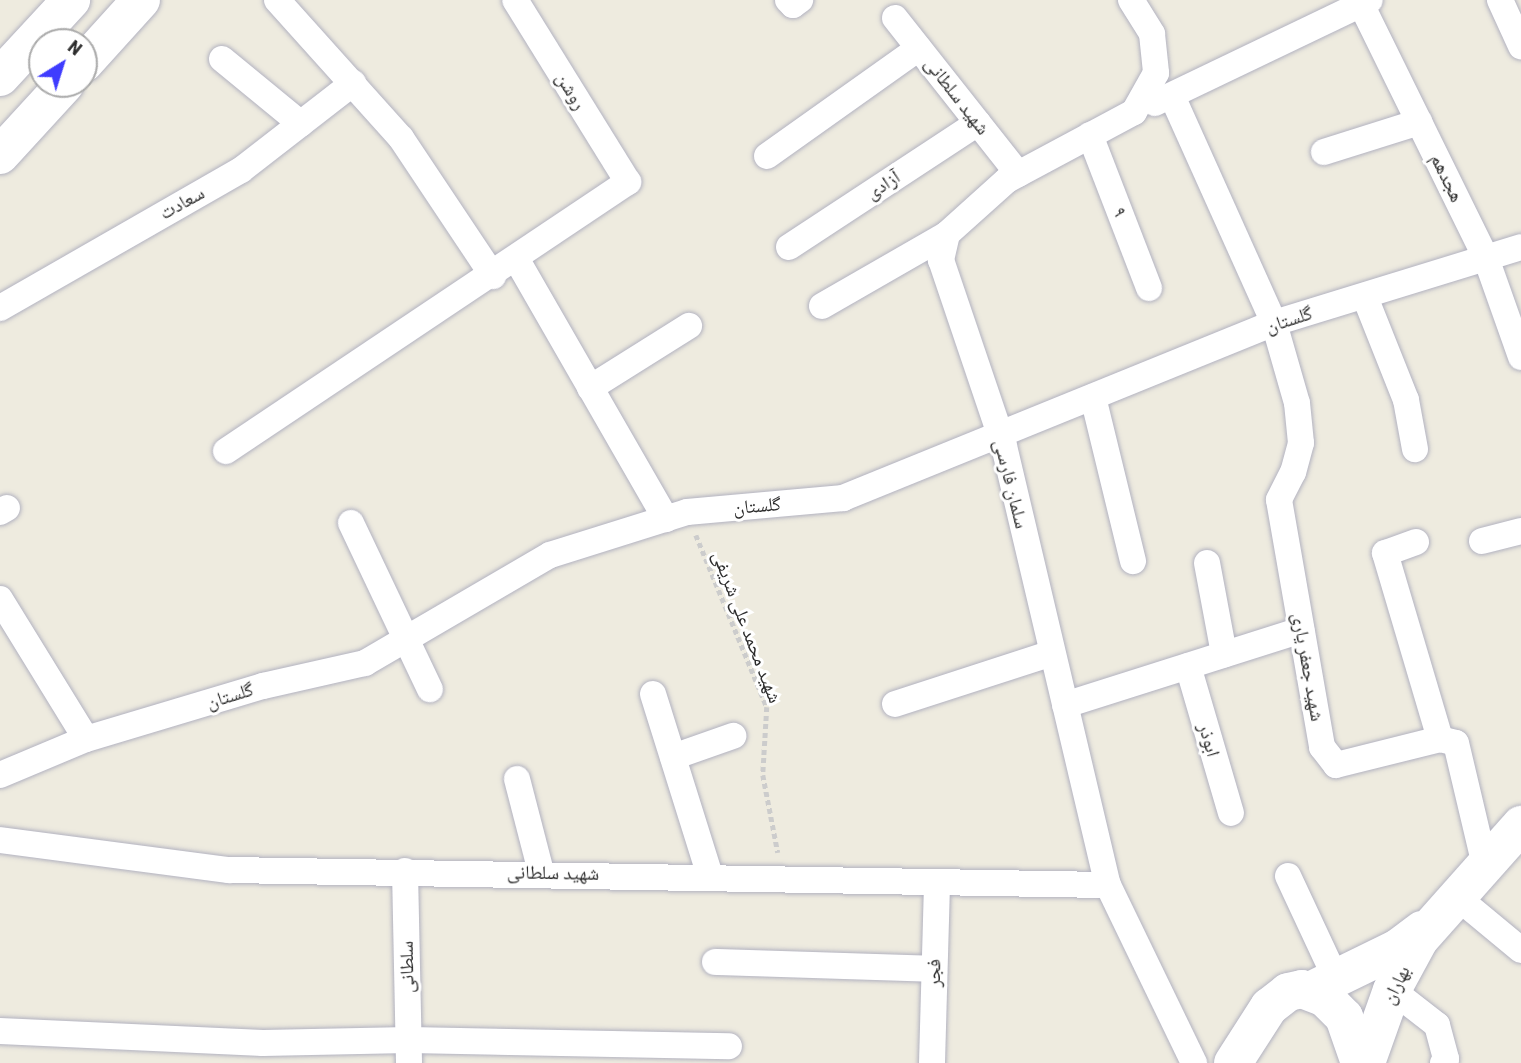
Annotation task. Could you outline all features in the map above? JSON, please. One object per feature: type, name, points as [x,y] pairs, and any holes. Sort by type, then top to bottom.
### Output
[{"type":"street","points":[[0,77],[71,0]]},
{"type":"street","points":[[98,48],[141,0]]},
{"type":"street","points":[[277,0],[401,138],[494,276]]},
{"type":"street","name":"روشن","points":[[515,0],[628,182],[517,260]]},
{"type":"street","points":[[788,0],[793,5],[800,0]]},
{"type":"street","points":[[1131,0],[1152,34],[1156,73],[1134,112]]},
{"type":"street","points":[[1500,0],[1521,46]]},
{"type":"street","points":[[822,306],[947,234],[1018,174],[1134,112],[1365,2]]},
{"type":"street","name":"هجدهم","points":[[1365,2],[1419,122],[1486,258],[1521,357]]},
{"type":"street","name":"شهید سلطانی","points":[[895,18],[1018,174]]},
{"type":"street","points":[[767,156],[919,48]]},
{"type":"street","points":[[222,59],[301,124]]},
{"type":"street","name":"سعادت","points":[[0,308],[241,170],[354,83]]},
{"type":"street","name":"شهید جعفر یاری","points":[[1171,96],[1274,323],[1297,403],[1301,443],[1293,472],[1279,500],[1322,747],[1336,765],[1440,739]]},
{"type":"street","points":[[0,155],[52,98]]},
{"type":"street","points":[[1324,152],[1419,122]]},
{"type":"street","name":"آزادی","points":[[789,247],[978,123]]},
{"type":"street","name":"۹","points":[[1090,135],[1149,288]]},
{"type":"street","name":"سلمان فارسی","points":[[947,234],[941,260],[999,435],[1108,885],[1194,1063]]},
{"type":"street","name":"گلستان","points":[[0,775],[86,739],[263,686],[365,663],[550,555],[677,516],[843,498],[1274,323],[1521,247]]},
{"type":"street","points":[[226,451],[517,260],[590,388],[677,516]]},
{"type":"street","points":[[1365,297],[1406,400],[1415,449]]},
{"type":"street","points":[[590,388],[689,326]]},
{"type":"street","points":[[1093,397],[1133,561]]},
{"type":"street","points":[[351,523],[430,689]]},
{"type":"street","points":[[1482,541],[1521,531]]},
{"type":"street","points":[[1416,542],[1385,552],[1440,739],[1456,743],[1485,866]]},
{"type":"street","points":[[1207,563],[1224,654]]},
{"type":"street","points":[[0,599],[86,739]]},
{"type":"street","points":[[1065,705],[1301,629]]},
{"type":"street","points":[[895,704],[1052,653]]},
{"type":"street","name":"ابوذر","points":[[1188,666],[1231,813]]},
{"type":"street","points":[[653,694],[710,876]]},
{"type":"street","points":[[673,757],[733,736]]},
{"type":"street","points":[[519,779],[541,872]]},
{"type":"street","name":"بهاران","points":[[1366,1063],[1392,990],[1419,940],[1521,825]]},
{"type":"street","name":"شهید سلطانی","points":[[0,840],[61,851],[229,870],[541,872],[1108,885]]},
{"type":"street","name":"سلطانی","points":[[405,871],[409,1051]]},
{"type":"street","points":[[1287,876],[1324,985],[1343,1017],[1360,1063]]},
{"type":"street","name":"فجر","points":[[932,1063],[937,882]]},
{"type":"street","points":[[1449,906],[1521,950]]},
{"type":"street","name":"بهاران","points":[[1233,1063],[1269,1007],[1288,992],[1324,985],[1398,948],[1449,906]]},
{"type":"street","points":[[715,962],[934,969]]},
{"type":"street","points":[[1392,990],[1437,1025],[1446,1059],[1443,1063]]},
{"type":"street","points":[[0,1031],[409,1051],[729,1046]]},
{"type":"path","name":"شهید محمد علی شریفی","points":[[677,516],[767,707],[763,775],[783,878]]}]
